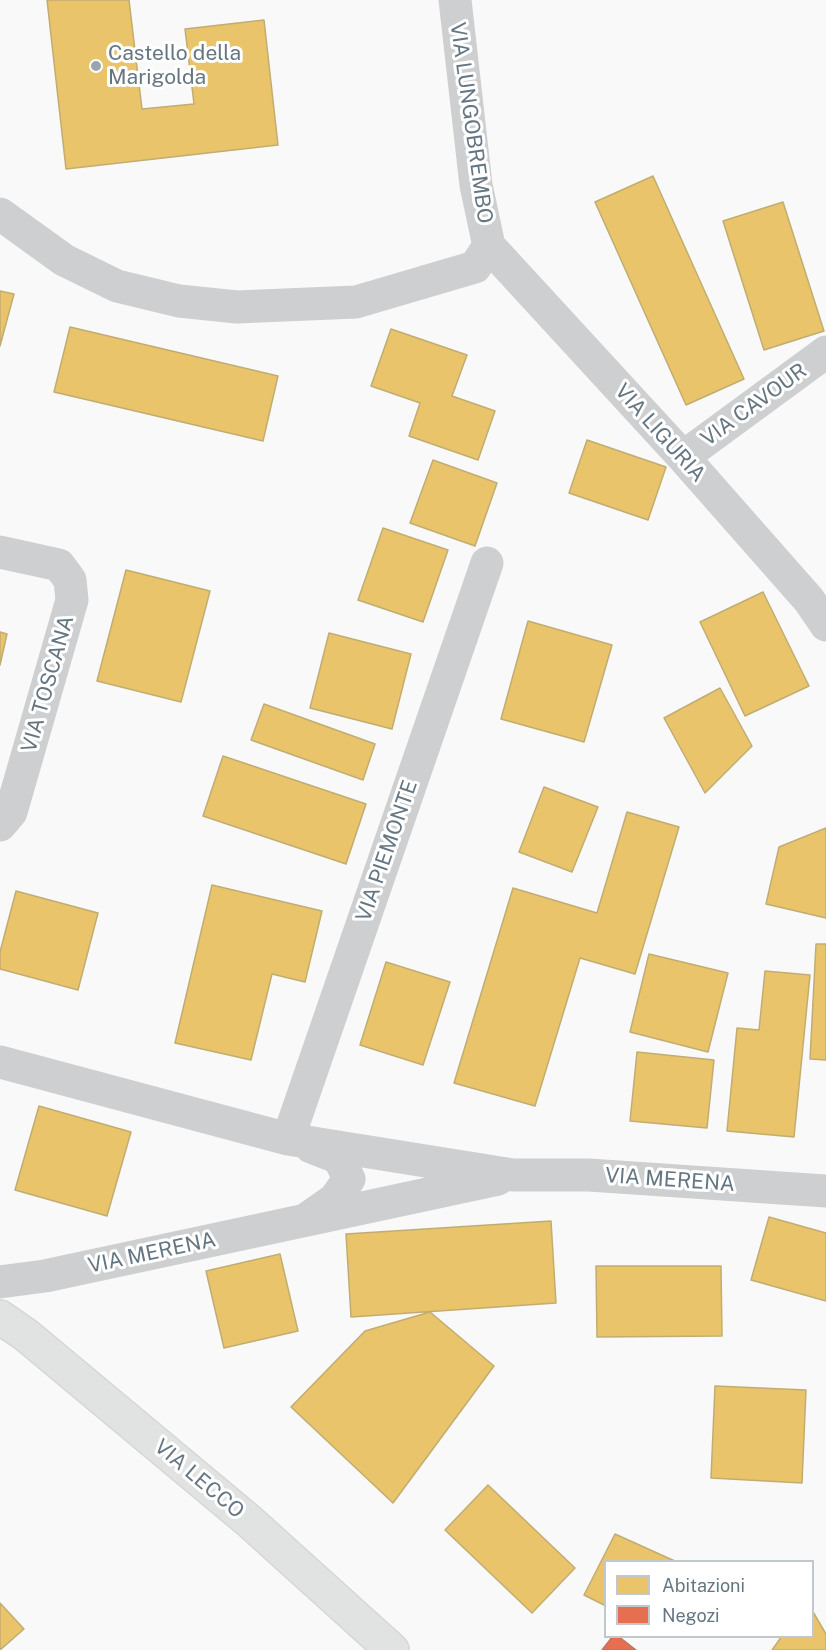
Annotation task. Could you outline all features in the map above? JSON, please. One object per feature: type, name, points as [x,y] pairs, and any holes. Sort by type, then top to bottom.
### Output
[{"type":"main road","name":"VIA LECCO","points":[[0,1317],[26,1335],[249,1521],[392,1650]]},
{"type":"street","name":"VIA LUNGOBREMBO","points":[[455,0],[474,175],[489,246]]},
{"type":"street","points":[[0,214],[64,260],[117,286],[179,301],[237,307],[356,302],[475,267],[489,246]]},
{"type":"street","name":"VIA LIGURIA","points":[[489,246],[683,457],[809,600],[826,625]]},
{"type":"street","name":"VIA CAVOUR","points":[[683,457],[826,352]]},
{"type":"street","name":"VIA TOSCANA","points":[[0,552],[59,565],[70,580],[72,600],[11,812],[0,825]]},
{"type":"street","name":"VIA PIEMONTE","points":[[288,1138],[488,563]]},
{"type":"street","name":"VIA MERENA","points":[[0,1062],[288,1138],[513,1175],[589,1175],[826,1191]]},
{"type":"street","name":"VIA MERENA","points":[[288,1138],[339,1158],[349,1179],[335,1199],[304,1221]]},
{"type":"street","name":"VIA MERENA","points":[[0,1282],[45,1276],[513,1175]]},
{"type":"building: Abitazioni","name":"Castello della Marigolda","points":[[47,0],[129,0],[142,109],[194,104],[185,29],[264,20],[278,145],[66,169]]},
{"type":"building: Abitazioni","points":[[653,176],[744,379],[686,405],[595,202]]},
{"type":"building: Abitazioni","points":[[783,202],[824,331],[764,350],[723,221]]},
{"type":"building: Abitazioni","points":[[0,291],[14,294],[0,346]]},
{"type":"building: Abitazioni","points":[[70,327],[278,376],[263,441],[54,392]]},
{"type":"building: Abitazioni","points":[[391,329],[467,355],[452,396],[495,411],[478,460],[409,436],[420,403],[371,386]]},
{"type":"building: Abitazioni","points":[[587,440],[666,467],[648,520],[569,493]]},
{"type":"building: Abitazioni","points":[[433,460],[497,483],[475,546],[410,523]]},
{"type":"building: Abitazioni","points":[[383,528],[448,550],[423,622],[358,600]]},
{"type":"building: Abitazioni","points":[[126,570],[210,591],[181,702],[97,681]]},
{"type":"building: Abitazioni","points":[[763,592],[809,686],[745,716],[700,622]]},
{"type":"building: Abitazioni","points":[[528,621],[612,645],[584,742],[501,719]]},
{"type":"building: Abitazioni","points":[[0,632],[7,634],[0,665]]},
{"type":"building: Abitazioni","points":[[329,633],[411,654],[392,729],[310,708]]},
{"type":"building: Abitazioni","points":[[720,688],[752,746],[705,793],[664,718]]},
{"type":"building: Abitazioni","points":[[264,704],[375,744],[363,780],[251,740]]},
{"type":"building: Abitazioni","points":[[223,756],[366,804],[346,864],[203,816]]},
{"type":"building: Abitazioni","points":[[544,787],[598,807],[572,872],[519,852]]},
{"type":"building: Abitazioni","points":[[627,812],[679,827],[635,974],[580,958],[535,1106],[454,1083],[513,888],[597,913]]},
{"type":"building: Abitazioni","points":[[826,828],[826,918],[766,904],[779,847]]},
{"type":"building: Abitazioni","points":[[212,885],[322,911],[305,982],[272,974],[251,1060],[175,1043]]},
{"type":"building: Abitazioni","points":[[16,891],[98,913],[78,990],[0,969],[0,952]]},
{"type":"building: Abitazioni","points":[[816,944],[826,944],[826,1060],[810,1059]]},
{"type":"building: Abitazioni","points":[[649,954],[728,973],[708,1052],[630,1032]]},
{"type":"building: Abitazioni","points":[[386,962],[450,982],[423,1065],[360,1045]]},
{"type":"building: Abitazioni","points":[[765,971],[810,975],[794,1137],[727,1131],[737,1028],[759,1030]]},
{"type":"building: Abitazioni","points":[[637,1052],[714,1060],[707,1128],[630,1121]]},
{"type":"building: Abitazioni","points":[[39,1106],[131,1132],[107,1216],[15,1190]]},
{"type":"building: Abitazioni","points":[[769,1217],[826,1233],[826,1301],[751,1280]]},
{"type":"building: Abitazioni","points":[[551,1221],[556,1303],[351,1317],[346,1234]]},
{"type":"building: Abitazioni","points":[[280,1254],[298,1331],[224,1348],[206,1271]]},
{"type":"building: Abitazioni","points":[[596,1266],[721,1266],[722,1336],[597,1337]]},
{"type":"building: Abitazioni","points":[[430,1312],[494,1366],[393,1503],[291,1407],[365,1331]]},
{"type":"building: Abitazioni","points":[[715,1386],[806,1390],[802,1483],[711,1478]]},
{"type":"building: Abitazioni","points":[[488,1485],[575,1568],[532,1613],[445,1530]]},
{"type":"building: Abitazioni","points":[[615,1534],[673,1560],[604,1560],[604,1605],[584,1595]]},
{"type":"building: Abitazioni","points":[[0,1603],[24,1629],[0,1650]]},
{"type":"building: Abitazioni","points":[[814,1613],[826,1634],[826,1650],[772,1650],[781,1638],[814,1638]]},
{"type":"building: Negozi","points":[[611,1638],[621,1638],[636,1650],[602,1650]]},
{"type":"place","name":"Castello della Marigolda","points":[[96,66]]}]
